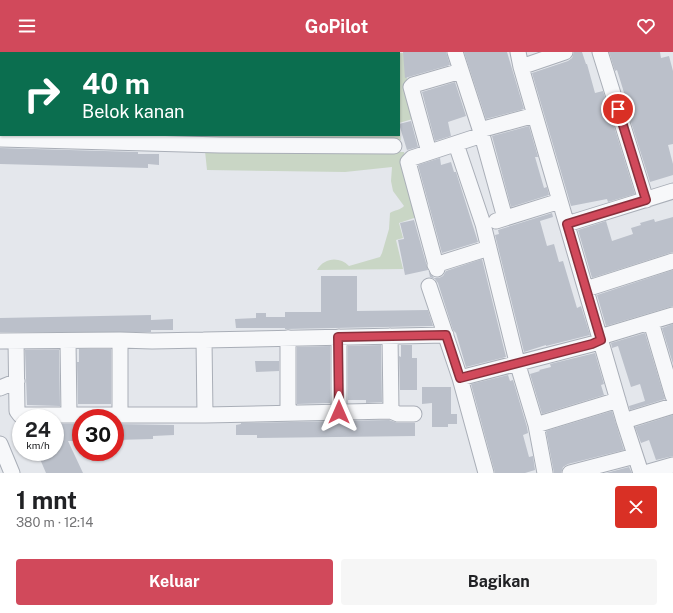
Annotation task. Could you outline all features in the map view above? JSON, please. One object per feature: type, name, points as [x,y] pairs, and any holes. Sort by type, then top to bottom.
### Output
[{"type":"street","points":[[455,52],[481,132],[505,218]]},
{"type":"street","points":[[518,52],[521,67],[600,339],[641,473]]},
{"type":"street","points":[[521,67],[565,52]]},
{"type":"street","points":[[600,52],[646,200]]},
{"type":"street","points":[[429,152],[410,87],[412,85],[461,71]]},
{"type":"street","points":[[489,248],[436,267],[408,162],[412,158],[456,144],[481,132],[535,115]]},
{"type":"street","points":[[0,139],[220,145],[394,146]]},
{"type":"street","points":[[456,144],[483,224],[517,362],[536,425],[545,473]]},
{"type":"street","points":[[567,224],[673,191]]},
{"type":"street","points":[[483,224],[560,201]]},
{"type":"street","points":[[586,289],[673,262]]},
{"type":"street","points":[[429,286],[460,378],[486,473]]},
{"type":"street","points":[[460,378],[517,362],[592,344],[600,339],[673,315]]},
{"type":"street","points":[[651,322],[673,396]]},
{"type":"street","points":[[0,341],[152,341],[446,335]]},
{"type":"street","points":[[390,336],[391,411]]},
{"type":"street","points":[[338,337],[339,412]]},
{"type":"street","points":[[288,338],[288,413]]},
{"type":"street","points":[[120,340],[120,409]]},
{"type":"street","points":[[204,340],[205,415]]},
{"type":"street","points":[[16,341],[17,411],[20,415],[69,415],[68,341]]},
{"type":"street","points":[[0,388],[17,381]]},
{"type":"street","points":[[536,425],[618,400]]},
{"type":"street","points":[[624,421],[673,406]]},
{"type":"street","points":[[124,415],[205,415],[391,411],[398,414],[414,414]]},
{"type":"street","points":[[0,444],[12,473]]},
{"type":"street","points":[[570,473],[635,456]]},
{"type":"street","points":[[645,473],[673,465]]},
{"type":"green space","points":[[400,53],[406,53],[407,80],[416,118],[400,123]]},
{"type":"green space","points":[[400,135],[401,140],[133,137]]},
{"type":"green space","points":[[206,150],[404,152],[420,216],[399,223],[403,238],[396,240],[403,269],[317,270],[324,263],[332,260],[341,261],[349,266],[380,257],[389,229],[390,213],[404,206],[393,191],[391,181],[392,167],[345,172],[207,170]]},
{"type":"building","points":[[403,52],[446,52],[450,65],[405,78]]},
{"type":"building","points":[[464,52],[507,52],[524,109],[486,119]]},
{"type":"building","points":[[574,52],[582,52],[595,93],[603,91],[635,194],[608,202],[607,199],[571,206],[532,73],[568,61],[572,58]]},
{"type":"building","points":[[609,52],[660,52],[661,58],[669,56],[673,71],[673,144],[668,145],[673,164],[673,175],[650,182],[624,100],[626,99],[617,70],[615,71]]},
{"type":"building","points":[[455,82],[466,116],[448,122],[451,136],[435,141],[422,92]]},
{"type":"building","points":[[411,121],[418,147],[407,150],[400,124]]},
{"type":"building","points":[[529,126],[538,157],[535,157],[544,188],[547,187],[549,195],[511,207],[492,136]]},
{"type":"building","points":[[0,148],[138,152],[138,154],[159,154],[159,165],[148,164],[148,168],[0,164]]},
{"type":"building","points":[[440,158],[441,165],[451,162],[454,172],[456,172],[478,242],[442,253],[418,165]]},
{"type":"building","points":[[552,213],[553,217],[540,221],[547,246],[554,244],[559,262],[563,261],[577,308],[581,306],[590,335],[546,345],[524,352],[495,235],[499,234],[498,230]]},
{"type":"building","points":[[673,217],[673,252],[592,278],[578,230],[606,221],[612,241],[633,234],[631,228],[641,225],[640,223],[654,219],[655,222]]},
{"type":"building","points":[[414,220],[428,270],[405,275],[398,240],[404,239],[400,223]]},
{"type":"building","points":[[482,259],[506,357],[466,367],[456,333],[453,330],[438,283],[435,279],[430,277],[429,272],[434,278],[439,278],[443,276],[446,271]]},
{"type":"building","points":[[673,270],[673,306],[606,326],[597,295]]},
{"type":"building","points":[[321,276],[357,276],[357,311],[428,310],[433,326],[285,329],[236,328],[235,319],[256,318],[256,313],[266,313],[266,317],[285,317],[285,312],[321,312]]},
{"type":"building","points":[[151,315],[151,320],[173,319],[173,330],[151,330],[151,332],[0,332],[0,318]]},
{"type":"building","points":[[673,324],[673,364],[662,328]]},
{"type":"building","points":[[645,333],[665,399],[630,410],[629,406],[645,401],[640,384],[631,387],[618,346],[612,348],[611,343]]},
{"type":"building","points":[[381,345],[382,402],[366,403],[366,400],[348,400],[348,346]]},
{"type":"building","points":[[401,345],[412,345],[412,358],[417,358],[417,390],[400,390],[399,356],[401,357]]},
{"type":"building","points":[[330,346],[330,403],[297,404],[297,347]]},
{"type":"building","points":[[79,349],[111,349],[111,404],[78,404],[77,362],[79,362]]},
{"type":"building","points":[[25,350],[59,350],[60,406],[27,405]]},
{"type":"building","points":[[595,353],[604,384],[601,385],[604,395],[542,414],[530,374],[551,367],[550,364]]},
{"type":"building","points":[[255,361],[279,361],[279,371],[256,372]]},
{"type":"building","points":[[508,375],[510,381],[513,380],[527,427],[528,433],[523,435],[529,457],[533,456],[535,470],[525,473],[495,473],[471,384]]},
{"type":"building","points":[[422,387],[451,387],[451,414],[457,414],[457,424],[448,424],[448,427],[432,427],[432,403],[422,404]]},
{"type":"building","points":[[612,411],[624,450],[568,464],[563,467],[561,473],[554,473],[546,431]]},
{"type":"building","points":[[673,415],[673,456],[656,460],[649,440],[641,443],[635,427]]},
{"type":"building","points":[[389,420],[398,423],[415,423],[415,436],[257,438],[257,435],[236,435],[236,425],[241,423]]},
{"type":"building","points":[[64,424],[72,424],[72,441],[68,441],[72,450],[72,461],[77,461],[83,473],[46,473],[41,461],[64,461]]},
{"type":"building","points":[[124,424],[174,425],[174,435],[153,436],[153,439],[124,440]]},
{"type":"building","points":[[629,467],[632,473],[606,473]]},
{"type":"route","points":[[339,412],[338,337],[446,335],[460,378],[517,362],[592,344],[601,340],[567,224],[646,200],[618,109]]}]
